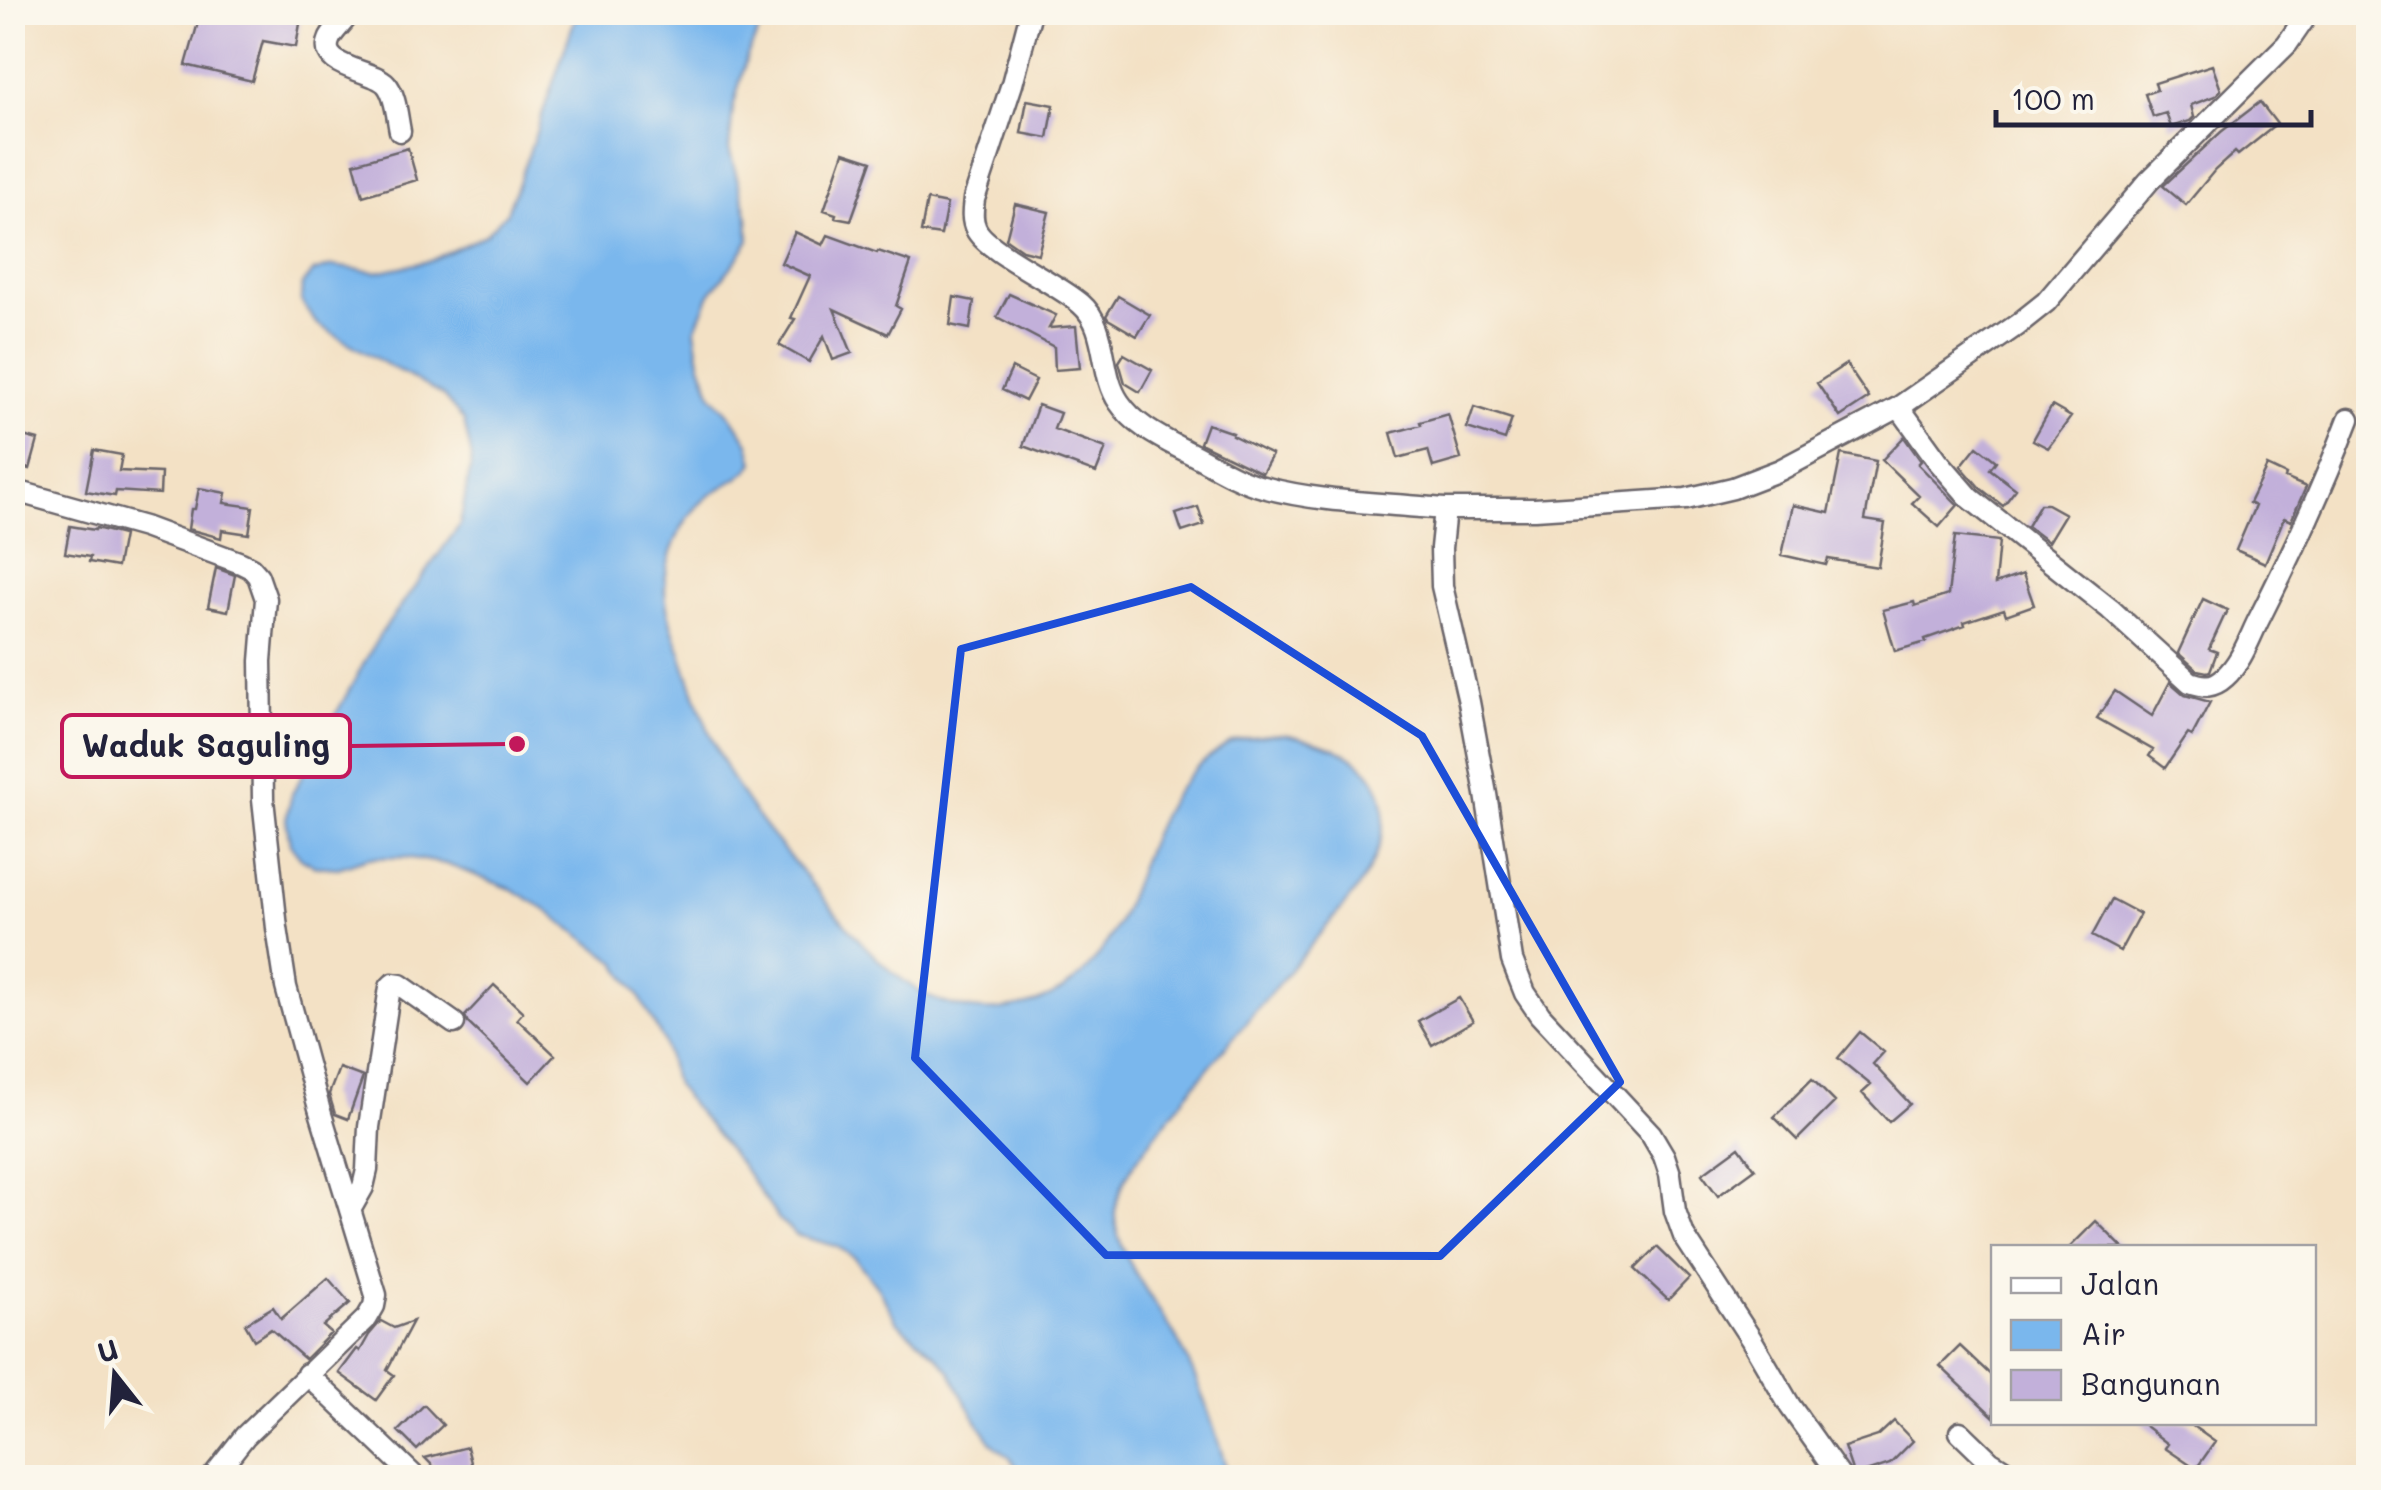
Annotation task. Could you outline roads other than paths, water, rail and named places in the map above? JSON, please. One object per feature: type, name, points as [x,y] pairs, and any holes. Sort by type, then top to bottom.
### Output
[{"type":"street","points":[[350,12],[328,42],[330,54],[339,64],[385,83],[400,130]]},
{"type":"street","points":[[1030,12],[1012,84],[974,199],[975,228],[985,242],[1086,307],[1098,332],[1106,377],[1119,402],[1142,426],[1258,487],[1306,496],[1446,509],[1535,509],[1686,499],[1718,492],[1780,470],[1899,407],[2046,302],[2148,181],[2287,44],[2309,12]]},
{"type":"street","points":[[1899,407],[1970,498],[2110,609],[2190,682],[2205,687],[2226,677],[2242,652],[2295,547],[2349,419]]},
{"type":"street","points":[[12,490],[144,527],[241,563],[252,568],[264,586],[263,799],[276,928],[286,987],[376,1296],[368,1318],[245,1436],[212,1478]]},
{"type":"street","points":[[1446,509],[1442,586],[1486,794],[1512,960],[1525,993],[1540,1015],[1651,1134],[1670,1174],[1675,1210],[1684,1236],[1790,1406],[1841,1478]]},
{"type":"street","points":[[350,1210],[363,1188],[367,1170],[388,990],[393,984],[400,984],[454,1024]]},
{"type":"street","points":[[307,1374],[416,1478]]},
{"type":"street","points":[[1960,1432],[1990,1461],[2018,1478]]},
{"type":"water","points":[[577,13],[768,13],[747,56],[733,108],[729,149],[748,217],[749,240],[710,294],[695,330],[700,361],[712,395],[749,443],[754,463],[705,499],[688,518],[671,554],[665,580],[666,600],[697,701],[732,779],[774,838],[877,958],[917,990],[956,1006],[997,1010],[1036,1002],[1070,985],[1089,967],[1122,914],[1156,827],[1171,800],[1189,775],[1229,743],[1283,734],[1313,741],[1352,757],[1379,788],[1384,806],[1382,833],[1363,879],[1150,1141],[1128,1174],[1115,1211],[1116,1227],[1129,1260],[1186,1357],[1229,1477],[1019,1477],[1010,1458],[993,1444],[979,1424],[951,1372],[897,1322],[855,1258],[836,1246],[796,1235],[779,1220],[741,1165],[675,1085],[664,1042],[616,962],[514,890],[446,864],[405,857],[368,858],[338,868],[315,866],[301,858],[290,844],[286,819],[292,794],[379,636],[460,525],[472,458],[464,421],[442,395],[316,323],[301,301],[302,284],[313,272],[332,266],[376,272],[430,261],[485,235],[507,212]]},
{"type":"place","name":"Waduk Saguling","points":[[517,744]]}]
